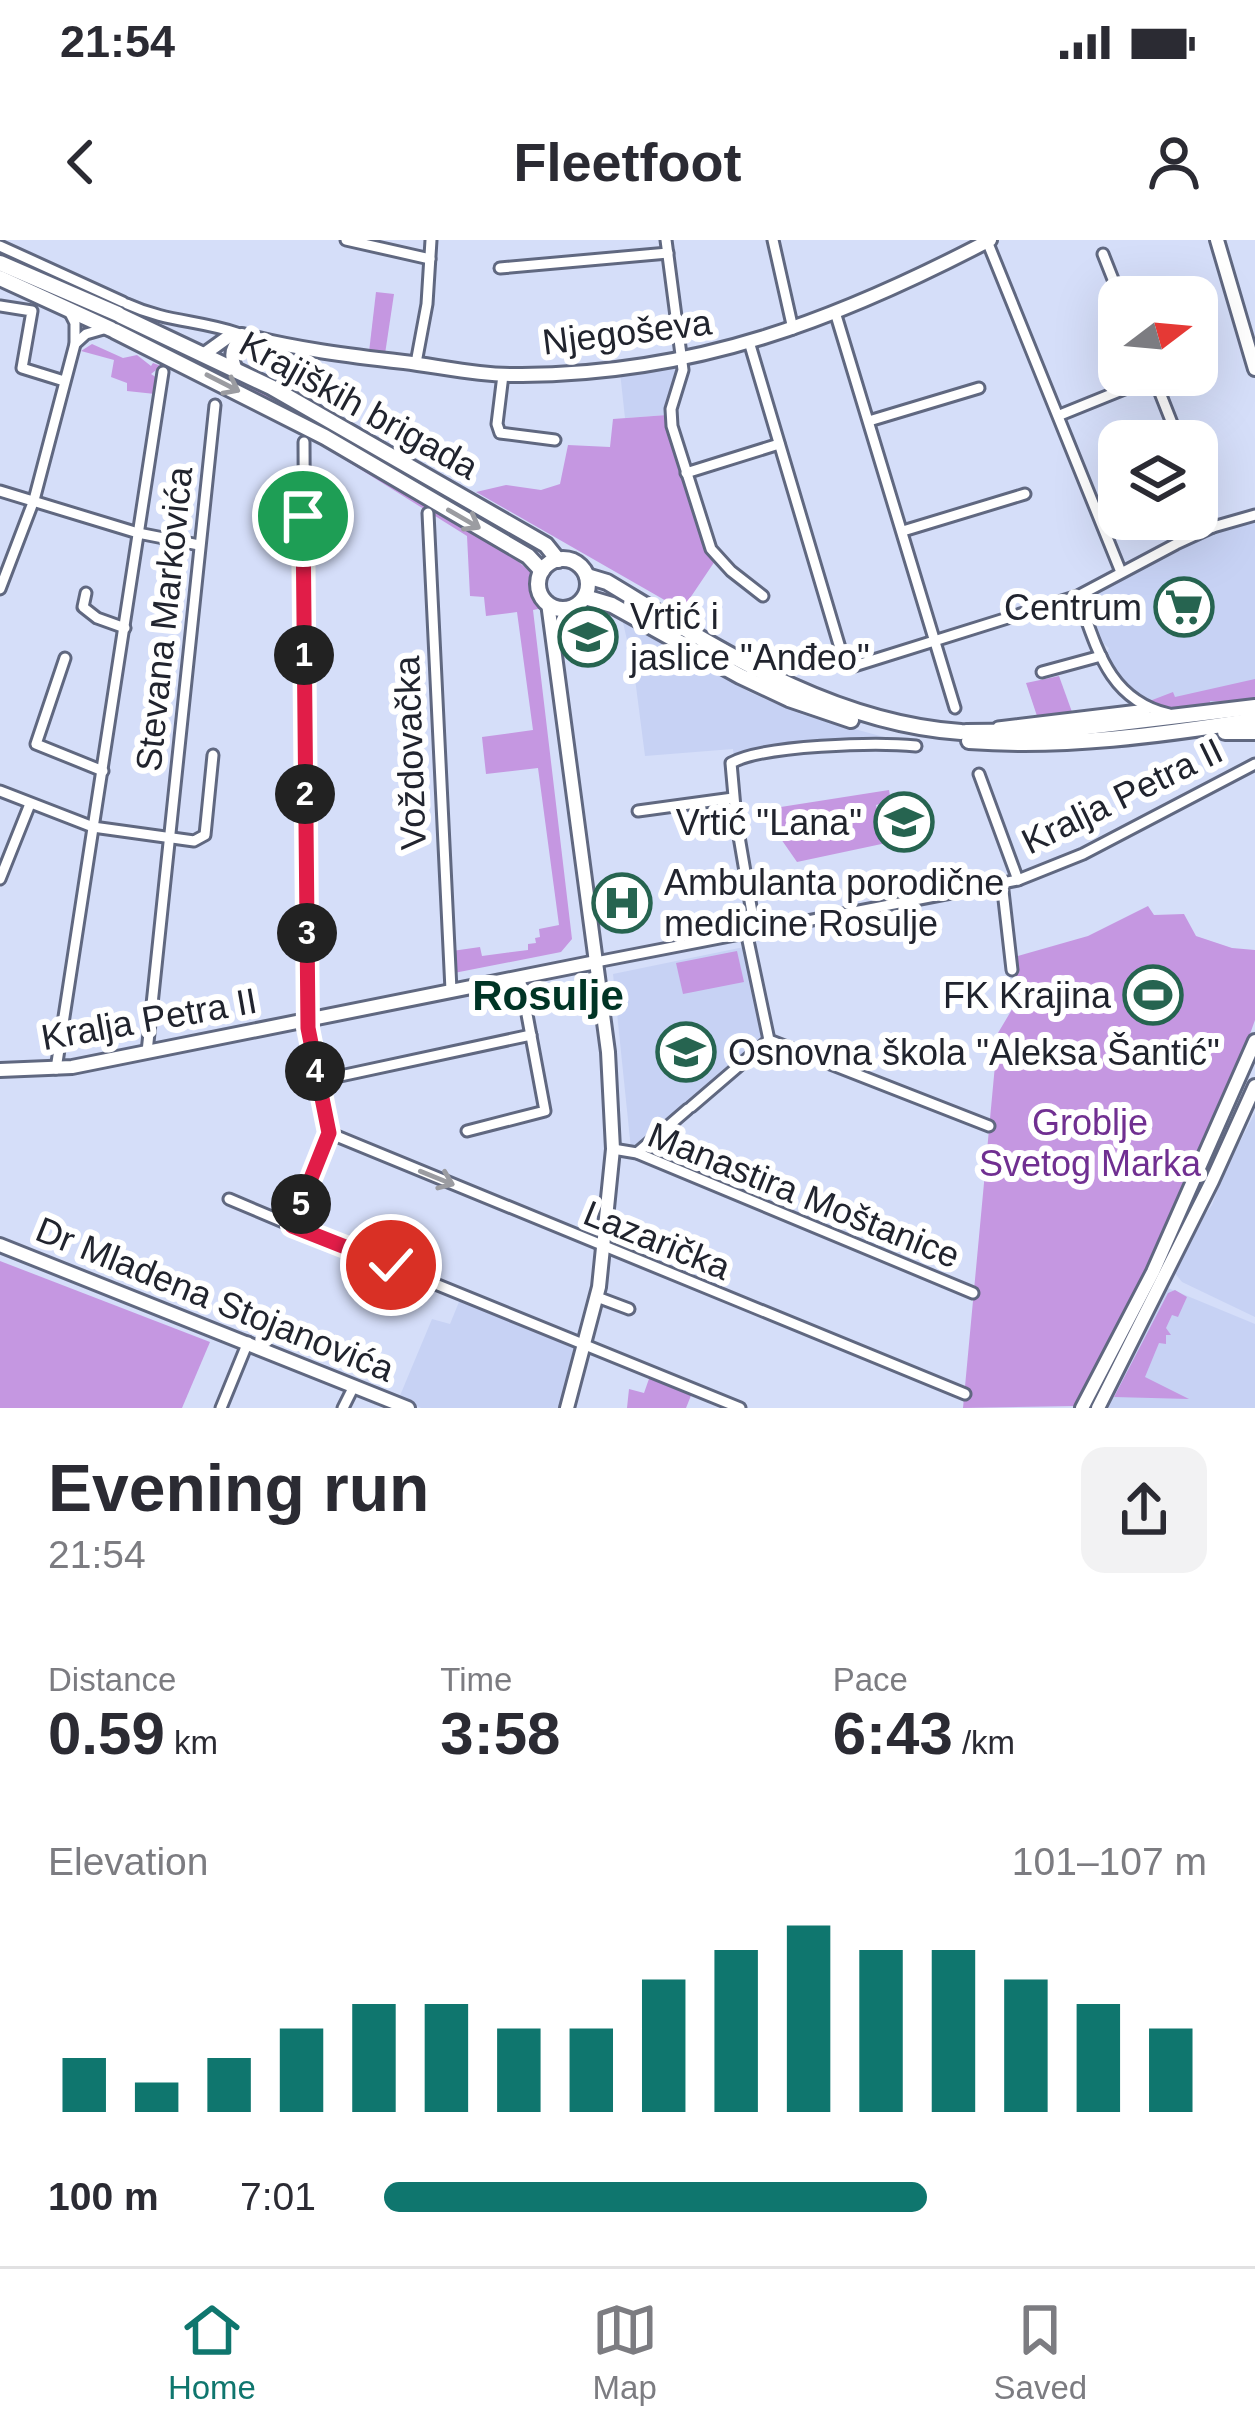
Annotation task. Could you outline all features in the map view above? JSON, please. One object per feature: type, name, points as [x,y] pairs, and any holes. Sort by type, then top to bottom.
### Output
[{"type":"main road","points":[[1216,240],[1255,369]]},
{"type":"main road","name":"Njegoševa","points":[[247,336],[502,374],[682,360],[750,345],[793,329],[935,269],[988,241]]},
{"type":"main road","name":"Krajiških brigada","points":[[0,263],[236,370],[431,477],[546,545],[558,560],[572,561],[586,576],[607,581],[813,696],[895,723],[1031,744],[1196,730],[1255,720]]},
{"type":"main road","name":"Krajiških brigada","points":[[0,278],[68,309],[118,318],[528,556],[542,571]]},
{"type":"main road","points":[[203,355],[228,337],[247,336]]},
{"type":"main road","points":[[236,370],[233,347],[247,336]]},
{"type":"main road","points":[[558,560],[542,571],[538,586],[548,604],[596,962],[610,1071],[613,1149],[597,1297],[567,1408]]},
{"type":"main road","points":[[553,647],[568,609],[585,597],[586,576]]},
{"type":"main road","name":"Krajiških brigada","points":[[585,597],[612,605],[740,676],[821,711],[895,732],[967,736],[1053,731],[1255,707]]},
{"type":"main road","points":[[548,604],[568,609]]},
{"type":"main road","points":[[1196,730],[1255,732]]},
{"type":"main road","name":"Kralja Petra II","points":[[0,1070],[56,1070],[596,962]]},
{"type":"main road","points":[[1082,1408],[1153,1272],[1254,1045]]},
{"type":"main road","points":[[1098,1408],[1254,1090]]},
{"type":"main road","name":"Dr Mladena Stojanovića","points":[[0,1245],[408,1408]]},
{"type":"street","points":[[346,240],[430,259]]},
{"type":"street","points":[[416,363],[424,329],[430,240]]},
{"type":"street","points":[[666,240],[682,360],[682,377],[670,414],[686,473],[711,549],[763,596]]},
{"type":"street","points":[[773,240],[793,329]]},
{"type":"street","points":[[988,241],[1121,572]]},
{"type":"street","name":"Njegoševa","points":[[0,246],[118,318],[214,326],[247,336]]},
{"type":"street","points":[[500,268],[668,253]]},
{"type":"street","points":[[1103,254],[1112,276]]},
{"type":"street","points":[[0,306],[32,311],[20,358],[22,368],[64,381]]},
{"type":"street","points":[[0,590],[34,500],[75,344],[75,323],[68,309]]},
{"type":"street","points":[[835,312],[955,708]]},
{"type":"street","points":[[75,344],[118,318]]},
{"type":"street","points":[[750,345],[845,662],[858,667],[1078,596],[1186,540]]},
{"type":"street","points":[[56,1070],[164,372]]},
{"type":"street","points":[[502,374],[500,434],[555,440]]},
{"type":"street","points":[[869,421],[979,388]]},
{"type":"street","points":[[1060,415],[1105,396]]},
{"type":"street","name":"Stevana Markovića","points":[[147,1052],[214,405]]},
{"type":"street","points":[[304,442],[308,1020]]},
{"type":"street","points":[[686,473],[779,444]]},
{"type":"street","points":[[0,491],[138,533],[199,544]]},
{"type":"street","points":[[903,531],[1025,494]]},
{"type":"street","name":"Voždovačka","points":[[428,513],[451,989]]},
{"type":"street","points":[[1218,526],[1255,515]]},
{"type":"street","points":[[86,593],[83,607],[88,613],[125,628]]},
{"type":"street","points":[[1078,596],[1101,656],[1126,696],[1147,709]]},
{"type":"street","points":[[1042,672],[1101,656]]},
{"type":"street","points":[[65,658],[36,744],[103,771]]},
{"type":"street","points":[[1116,712],[1126,696]]},
{"type":"street","points":[[967,736],[1016,723],[1147,709],[1180,716]]},
{"type":"street","points":[[769,1040],[730,764],[739,758],[831,747],[916,746]]},
{"type":"street","name":"Stevana Markovića","points":[[168,839],[194,841],[205,835],[213,755]]},
{"type":"street","name":"Kralja Petra II","points":[[596,962],[1053,873],[1255,764]]},
{"type":"street","points":[[979,774],[1018,880]]},
{"type":"street","points":[[0,791],[93,827],[168,839]]},
{"type":"street","points":[[638,811],[733,797]]},
{"type":"street","points":[[0,879],[30,804]]},
{"type":"street","points":[[1002,882],[1012,970]]},
{"type":"street","points":[[466,1131],[544,1111],[520,977]]},
{"type":"street","name":"Kralja Petra II","points":[[308,1020],[329,1133]]},
{"type":"street","points":[[317,1081],[531,1035]]},
{"type":"street","points":[[638,1153],[769,1040]]},
{"type":"street","points":[[769,1040],[989,1126]]},
{"type":"street","points":[[292,1226],[329,1133]]},
{"type":"street","name":"Lazarička","points":[[329,1133],[965,1394]]},
{"type":"street","name":"Manastira Moštanice","points":[[613,1149],[638,1153],[973,1293]]},
{"type":"street","points":[[229,1199],[740,1408]]},
{"type":"street","points":[[597,1297],[628,1309]]},
{"type":"street","points":[[221,1408],[248,1342]]},
{"type":"street","points":[[343,1408],[354,1386]]},
{"type":"shaded area","points":[[676,366],[679,376],[667,415],[625,418],[620,372]]},
{"type":"shaded area","points":[[1255,520],[1255,704],[1210,705],[1188,712],[1152,707],[1126,689],[1106,655],[1109,648],[1099,640],[1086,606],[1088,598],[1197,540],[1218,540],[1218,530]]},
{"type":"shaded area","points":[[622,618],[751,693],[803,715],[895,740],[734,757],[733,749],[645,756]]},
{"type":"shaded area","name":"Osnovna škola \"Aleksa Šantić\"","points":[[744,947],[763,1041],[637,1149],[631,1149],[613,974]]},
{"type":"shaded area","points":[[1255,1113],[1255,1317],[1182,1282],[1174,1272]]},
{"type":"shaded area","points":[[1168,1288],[1255,1324],[1255,1408],[1103,1408]]},
{"type":"shaded area","points":[[461,1297],[575,1346],[560,1408],[421,1408],[399,1398],[432,1319],[450,1324]]},
{"type":"green space","points":[[376,292],[394,294],[385,354],[369,352]]},
{"type":"green space","points":[[119,321],[259,388],[533,545],[528,551],[229,379],[117,327]]},
{"type":"green space","points":[[92,344],[123,358],[137,355],[151,366],[161,366],[151,374],[157,378],[155,394],[127,391],[127,383],[111,377],[114,360],[81,351]]},
{"type":"green space","points":[[157,360],[262,405],[499,548],[534,576],[542,608],[533,610],[572,939],[561,952],[454,973],[452,951],[480,947],[482,956],[528,950],[528,944],[540,937],[539,929],[559,925],[538,768],[486,774],[482,737],[533,730],[517,612],[486,616],[484,597],[470,596],[467,536],[304,434]]},
{"type":"green space","points":[[667,415],[695,518],[715,561],[682,610],[476,492],[506,485],[541,490],[560,484],[568,445],[610,447],[613,419]]},
{"type":"green space","points":[[1059,676],[1072,712],[1037,716],[1026,683]]},
{"type":"green space","points":[[1255,679],[1255,704],[1210,701],[1210,705],[1177,711],[1147,702],[1173,692],[1175,697]]},
{"type":"green space","points":[[889,790],[891,801],[876,805],[882,830],[891,842],[797,862],[781,839],[771,841],[768,809]]},
{"type":"green space","name":"Groblje Svetog Marka","points":[[1148,906],[1154,915],[1184,914],[1196,936],[1255,950],[1255,1020],[1239,1065],[1208,1142],[1189,1165],[1171,1218],[1076,1406],[963,1408],[998,1033],[1014,1006],[1014,957],[1088,936]]},
{"type":"green space","points":[[737,951],[744,982],[683,994],[676,963]]},
{"type":"green space","points":[[0,1261],[210,1342],[182,1408],[0,1408]]},
{"type":"green space","points":[[1175,1290],[1187,1297],[1178,1317],[1172,1315],[1166,1328],[1171,1335],[1166,1335],[1166,1344],[1159,1343],[1145,1377],[1189,1399],[1114,1397],[1168,1293]]},
{"type":"green space","points":[[650,1376],[692,1393],[686,1408],[627,1408],[629,1389],[644,1393]]},
{"type":"place","name":"Centrum","points":[[1184,607]]},
{"type":"place","name":"Vrtić i jaslice \"Anđeo\"","points":[[588,637]]},
{"type":"place","name":"Vrtić \"Lana\"","points":[[904,822]]},
{"type":"place","name":"Ambulanta porodične medicine Rosulje","points":[[622,903]]},
{"type":"place","name":"FK Krajina","points":[[1153,995]]},
{"type":"place","name":"Osnovna škola \"Aleksa Šantić\"","points":[[686,1052]]},
{"type":"district","name":"Rosulje","points":[[548,995]]},
{"type":"route","points":[[303,516],[308,1028],[329,1133],[292,1226],[391,1265]]}]
